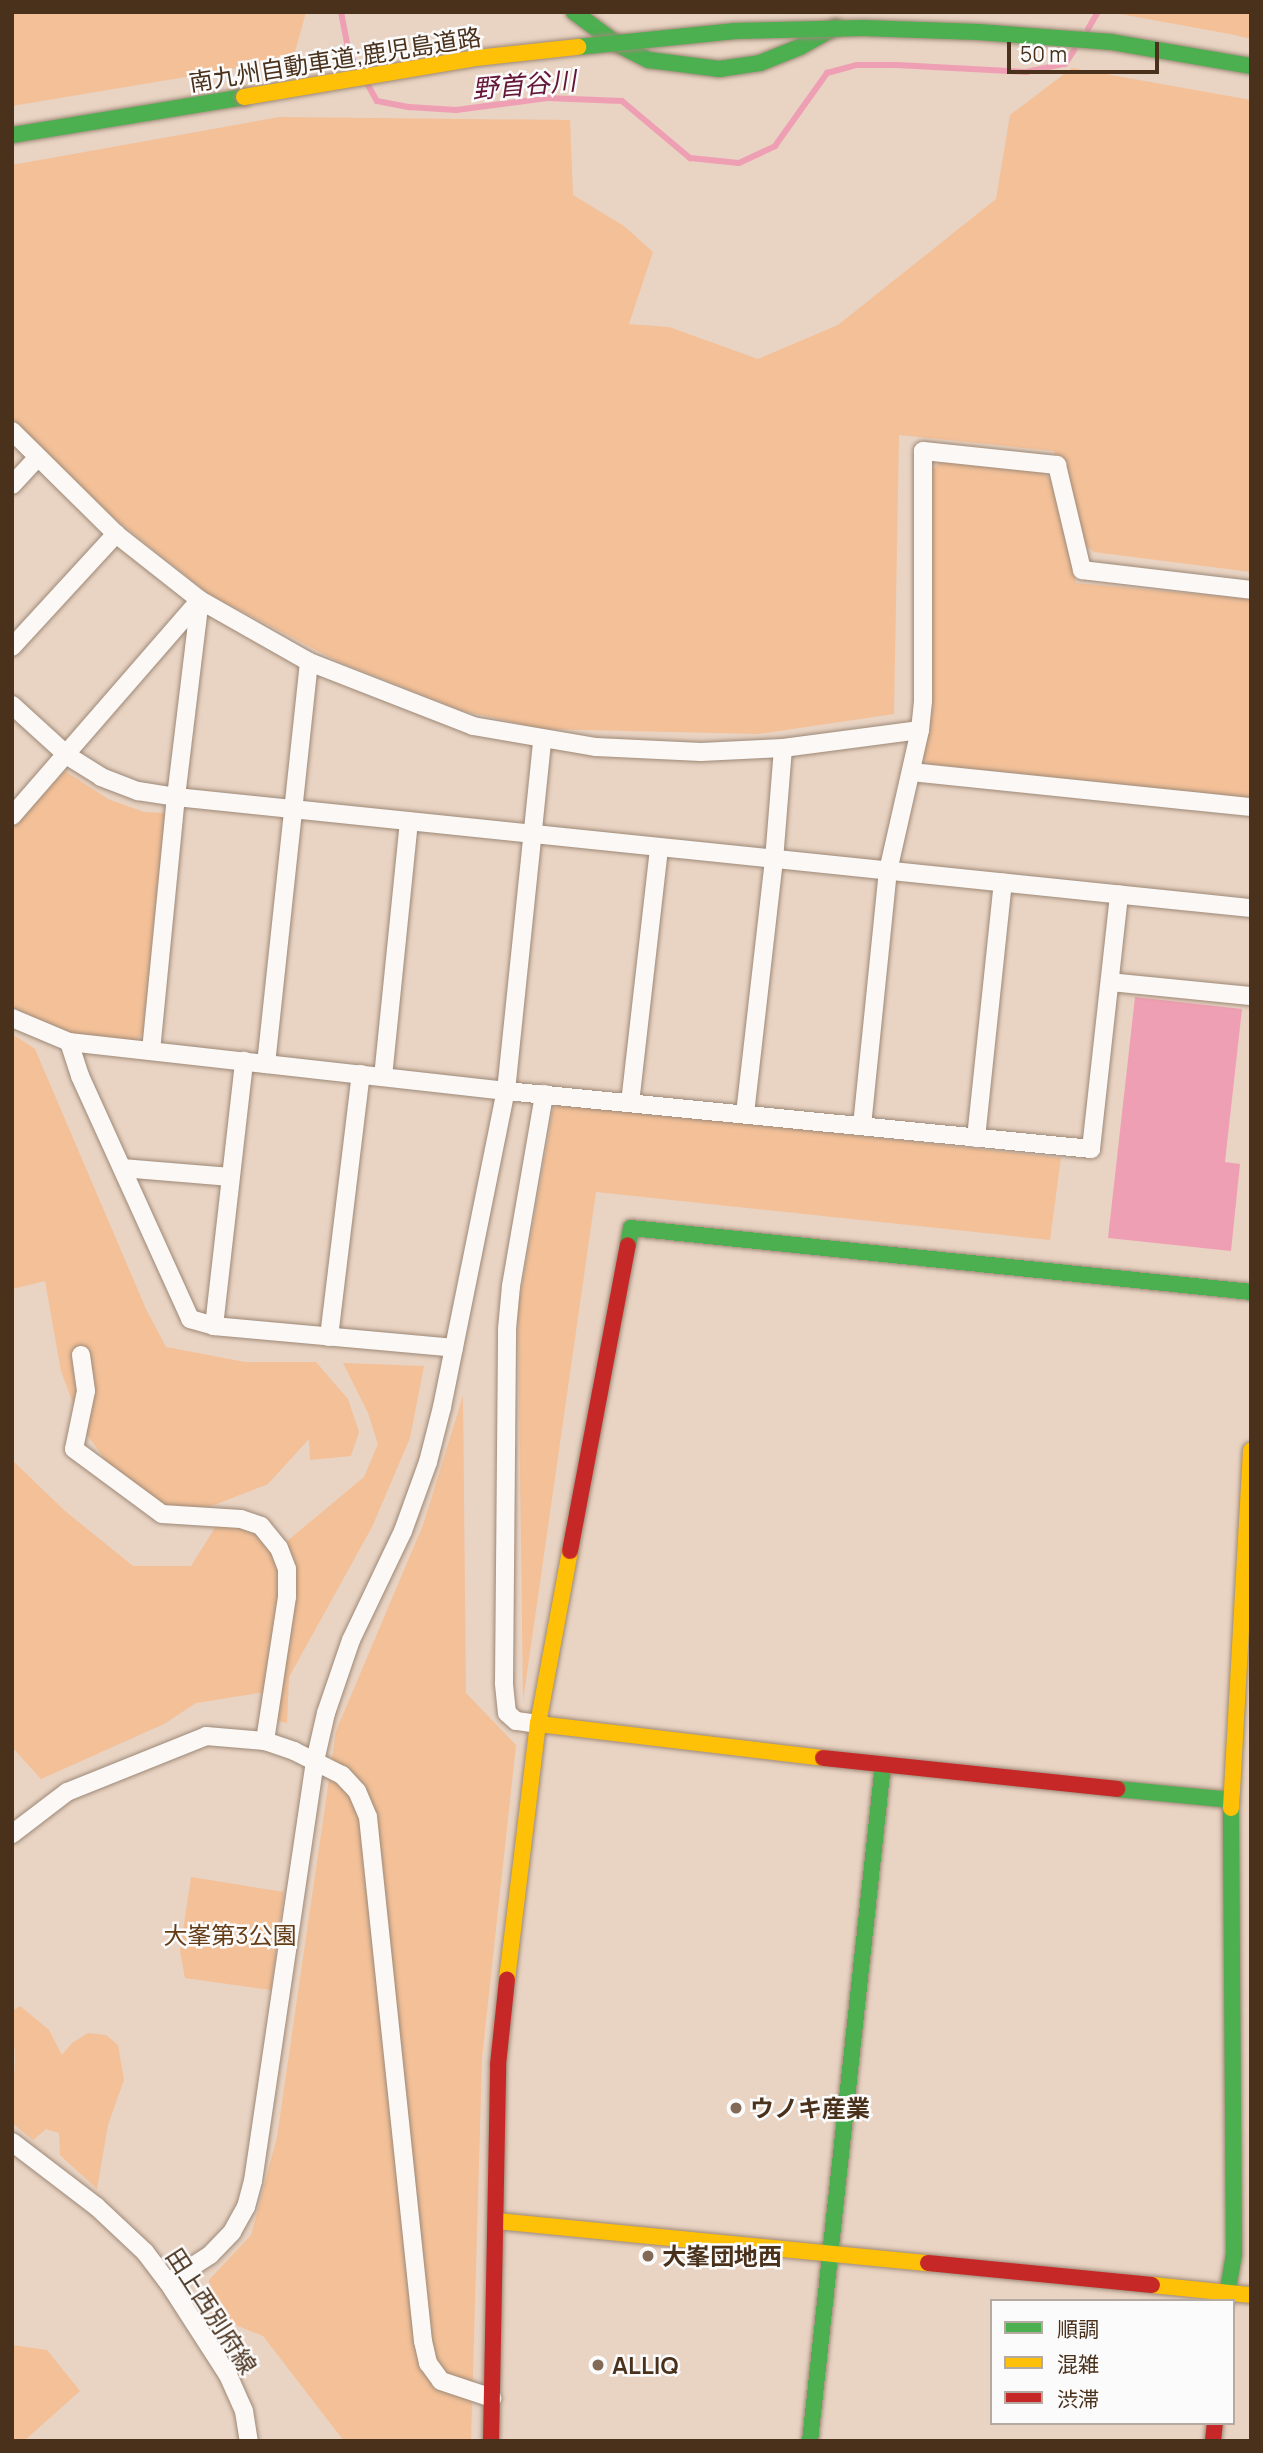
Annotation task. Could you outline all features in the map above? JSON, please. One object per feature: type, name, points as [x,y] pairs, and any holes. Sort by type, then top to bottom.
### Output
[{"type":"main road","points":[[574,12],[617,44],[649,60],[719,69],[760,63],[800,47],[856,12]]},
{"type":"main road","name":"南九州自動車道;鹿児島道路","points":[[12,135],[477,58],[735,32],[863,28],[978,32],[1111,42],[1251,66]]},
{"type":"main road","points":[[491,2441],[498,2065],[538,1724],[631,1228],[1251,1292]]},
{"type":"main road","points":[[1227,2296],[1234,2254],[1231,1800],[1251,1451]]},
{"type":"main road","points":[[538,1724],[883,1765],[1231,1800]]},
{"type":"main road","points":[[810,2441],[828,2253],[883,1765]]},
{"type":"main road","points":[[497,2221],[1227,2296],[1251,2295]]},
{"type":"street","points":[[12,431],[116,534],[201,600],[309,662],[473,726],[542,740],[596,747],[701,752],[783,748],[920,730]]},
{"type":"street","points":[[862,1126],[888,872],[920,730],[923,701],[923,451],[1057,465],[1082,570],[1251,590]]},
{"type":"street","points":[[12,485],[37,458]]},
{"type":"street","points":[[12,647],[116,534]]},
{"type":"street","points":[[12,816],[68,756],[201,600]]},
{"type":"street","points":[[152,1051],[176,797],[201,600]]},
{"type":"street","points":[[266,1064],[309,662]]},
{"type":"street","points":[[12,705],[68,756],[101,777],[138,791],[659,848],[1251,908]]},
{"type":"street","points":[[168,2282],[210,2255],[232,2232],[246,2207],[253,2182],[315,1761],[337,1678],[403,1531],[428,1462],[506,1091],[542,740]]},
{"type":"street","points":[[745,1114],[774,860],[783,748]]},
{"type":"street","points":[[911,772],[1251,807]]},
{"type":"street","points":[[383,1077],[409,821]]},
{"type":"street","points":[[630,1103],[659,848]]},
{"type":"street","points":[[976,1138],[1003,882]]},
{"type":"street","points":[[12,1018],[69,1042],[506,1091],[1091,1149],[1119,895]]},
{"type":"street","points":[[1110,982],[1251,996]]},
{"type":"street","points":[[69,1042],[80,1076],[190,1319],[214,1326],[454,1348]]},
{"type":"street","points":[[214,1326],[244,1061]]},
{"type":"street","points":[[330,1337],[361,1074]]},
{"type":"street","points":[[538,1724],[516,1721],[508,1713],[504,1683],[507,1329],[511,1286],[544,1094]]},
{"type":"street","points":[[122,1168],[231,1177]]},
{"type":"street","points":[[81,1355],[86,1391],[74,1449],[136,1498],[163,1514],[241,1519],[261,1526],[279,1548],[287,1569],[287,1597],[265,1741]]},
{"type":"street","points":[[12,1834],[67,1792],[206,1736],[265,1741],[342,1775],[357,1791],[368,1817],[428,2363],[441,2381],[492,2398]]},
{"type":"street","name":"田上西別府線","points":[[12,2142],[97,2207],[145,2252],[168,2282],[228,2375],[244,2412],[249,2441]]},
{"type":"green space","points":[[12,12],[306,12],[293,59],[12,106]]},
{"type":"green space","points":[[1109,12],[1251,12],[1251,39],[1230,34]]},
{"type":"green space","points":[[1072,68],[1251,100],[1251,572],[1094,552],[1078,539],[1066,472],[1053,451],[899,435],[894,714],[758,734],[544,729],[463,711],[337,661],[209,594],[109,514],[12,418],[12,165],[279,117],[570,120],[573,195],[624,226],[653,252],[629,324],[669,327],[758,359],[838,325],[996,199],[1010,115]]},
{"type":"green space","points":[[940,462],[1041,471],[1051,480],[1076,583],[1251,599],[1250,798],[927,764],[922,756],[932,470]]},
{"type":"green space","points":[[65,771],[108,799],[144,812],[165,813],[143,1033],[136,1041],[72,1034],[12,1007],[12,828]]},
{"type":"green space","points":[[12,1034],[35,1049],[146,1309],[166,1347],[245,1362],[316,1362],[348,1399],[359,1432],[351,1456],[310,1460],[309,1439],[268,1484],[209,1507],[158,1510],[109,1465],[83,1429],[61,1371],[45,1281],[12,1289]]},
{"type":"green space","points":[[561,1103],[1061,1158],[1050,1240],[596,1192],[523,1701],[518,1308],[553,1109]]},
{"type":"green space","points":[[343,1363],[424,1366],[410,1438],[372,1527],[289,1677],[287,1723],[274,1720],[265,1692],[196,1703],[164,1724],[41,1779],[12,1747],[12,1460],[65,1511],[133,1566],[191,1566],[221,1518],[257,1514],[286,1542],[364,1477],[378,1444],[368,1413]]},
{"type":"green space","points":[[463,1396],[466,1693],[516,1745],[482,2058],[471,2441],[344,2441],[263,2336],[211,2315],[209,2280],[251,2235],[277,2137],[336,1731],[423,1525]]},
{"type":"green space","name":"大峯第3公園","points":[[191,1877],[284,1892],[271,1990],[185,1978],[180,1951]]},
{"type":"green space","points":[[20,2006],[49,2030],[62,2055],[72,2043],[88,2033],[106,2035],[118,2045],[124,2080],[108,2125],[97,2189],[60,2155],[59,2133],[46,2129],[33,2140],[12,2123],[15,2058],[12,2011]]},
{"type":"green space","points":[[12,2345],[47,2350],[80,2391],[24,2441],[12,2441]]},
{"type":"shaded area","points":[[1135,997],[1242,1009],[1225,1162],[1240,1164],[1231,1251],[1108,1238]]},
{"type":"waterway","name":"野首谷川","points":[[341,12],[349,53],[357,67]]},
{"type":"waterway","name":"野首谷川","points":[[1088,29],[1098,12]]},
{"type":"waterway","name":"野首谷川","points":[[368,85],[377,101],[409,107],[456,110],[547,98],[622,101],[690,158],[739,163],[775,146],[827,73],[857,65],[1026,72],[1065,64],[1074,50]]},
{"type":"traffic: fast","points":[[574,12],[617,44],[649,60],[719,69],[760,63],[800,47],[836,27]]},
{"type":"traffic: fast","points":[[578,47],[735,31],[863,28],[978,32],[1111,42],[1251,66]]},
{"type":"traffic: fast","points":[[12,135],[244,97]]},
{"type":"traffic: fast","points":[[628,1245],[631,1228],[1251,1292]]},
{"type":"traffic: fast","points":[[810,2441],[883,1765]]},
{"type":"traffic: fast","points":[[1117,1789],[1231,1800]]},
{"type":"traffic: fast","points":[[1226,2299],[1234,2254],[1231,1808]]},
{"type":"traffic: slow","points":[[244,97],[476,58],[578,47]]},
{"type":"traffic: slow","points":[[1231,1808],[1251,1451]]},
{"type":"traffic: slow","points":[[507,1979],[538,1724],[570,1551]]},
{"type":"traffic: slow","points":[[538,1724],[823,1758]]},
{"type":"traffic: slow","points":[[497,2221],[928,2263]]},
{"type":"traffic: slow","points":[[1152,2285],[1251,2295]]},
{"type":"traffic: jam","points":[[570,1551],[628,1245]]},
{"type":"traffic: jam","points":[[823,1758],[1117,1789]]},
{"type":"traffic: jam","points":[[491,2441],[498,2065],[507,1979]]},
{"type":"traffic: jam","points":[[928,2263],[1152,2285]]},
{"type":"traffic: jam","points":[[1213,2441],[1215,2425]]},
{"type":"place","name":"ウノキ産業","points":[[736,2108]]},
{"type":"place","name":"大峯団地西","points":[[648,2256]]},
{"type":"place","name":"ALLIQ","points":[[598,2365]]}]
